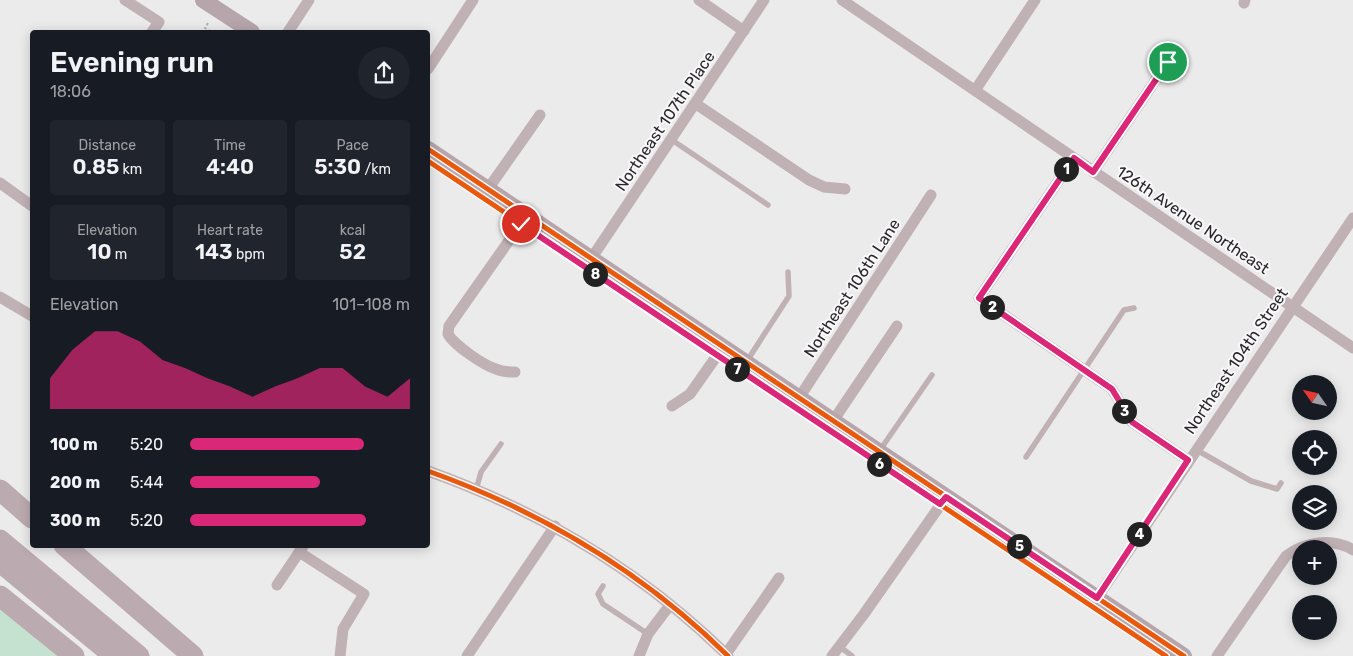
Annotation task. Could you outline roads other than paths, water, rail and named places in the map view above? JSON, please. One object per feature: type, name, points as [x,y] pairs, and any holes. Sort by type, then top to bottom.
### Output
[{"type":"highway","points":[[0,490],[30,516]]},
{"type":"highway","points":[[0,540],[138,656]]},
{"type":"highway","points":[[68,548],[194,656]]},
{"type":"highway","points":[[0,562],[114,656]]},
{"type":"highway","points":[[0,596],[74,656]]},
{"type":"main road","points":[[203,0],[249,30]]},
{"type":"main road","points":[[430,150],[1184,656]]},
{"type":"street","points":[[125,0],[159,22],[153,30]]},
{"type":"street","points":[[289,30],[309,0]]},
{"type":"street","points":[[430,66],[473,0]]},
{"type":"street","points":[[699,0],[744,30]]},
{"type":"street","name":"Northeast 107th Place","points":[[591,259],[764,0]]},
{"type":"street","name":"126th Avenue Northeast","points":[[842,0],[976,89],[1093,172],[1353,348]]},
{"type":"street","points":[[976,89],[1035,0]]},
{"type":"street","points":[[1093,172],[1168,62]]},
{"type":"street","points":[[696,104],[809,180],[824,187],[844,189]]},
{"type":"street","points":[[488,189],[540,115]]},
{"type":"street","points":[[1074,158],[979,298],[1112,389],[1132,422],[1188,460]]},
{"type":"street","points":[[0,183],[30,205]]},
{"type":"street","name":"Northeast 106th Lane","points":[[799,398],[931,195]]},
{"type":"street","points":[[515,372],[496,370],[487,365],[452,341],[448,334],[449,326],[527,215]]},
{"type":"street","name":"Northeast 104th Street","points":[[1097,598],[1195,449],[1353,218]]},
{"type":"street","points":[[0,297],[30,315]]},
{"type":"street","points":[[833,421],[897,326]]},
{"type":"street","points":[[672,406],[690,394],[723,347]]},
{"type":"street","points":[[430,472],[476,490],[555,526],[599,552],[670,605],[727,655],[779,578]]},
{"type":"street","points":[[832,656],[864,614],[946,497]]},
{"type":"street","points":[[468,656],[555,526]]},
{"type":"street","points":[[1217,656],[1286,556],[1295,549],[1310,544],[1336,543],[1353,550]]},
{"type":"street","points":[[277,585],[302,548],[364,594],[342,629],[340,656]]},
{"type":"street","points":[[639,656],[648,634],[670,605]]},
{"type":"lane","points":[[672,140],[768,205]]},
{"type":"lane","points":[[746,363],[789,296],[788,272]]},
{"type":"lane","points":[[1026,457],[1124,310],[1134,308]]},
{"type":"lane","points":[[879,452],[932,375]]},
{"type":"lane","points":[[476,490],[482,472],[501,444]]},
{"type":"lane","points":[[1195,449],[1250,481],[1277,489],[1281,483]]},
{"type":"lane","points":[[603,586],[598,594],[602,604],[648,634]]},
{"type":"lane","points":[[840,646],[852,656]]}]
